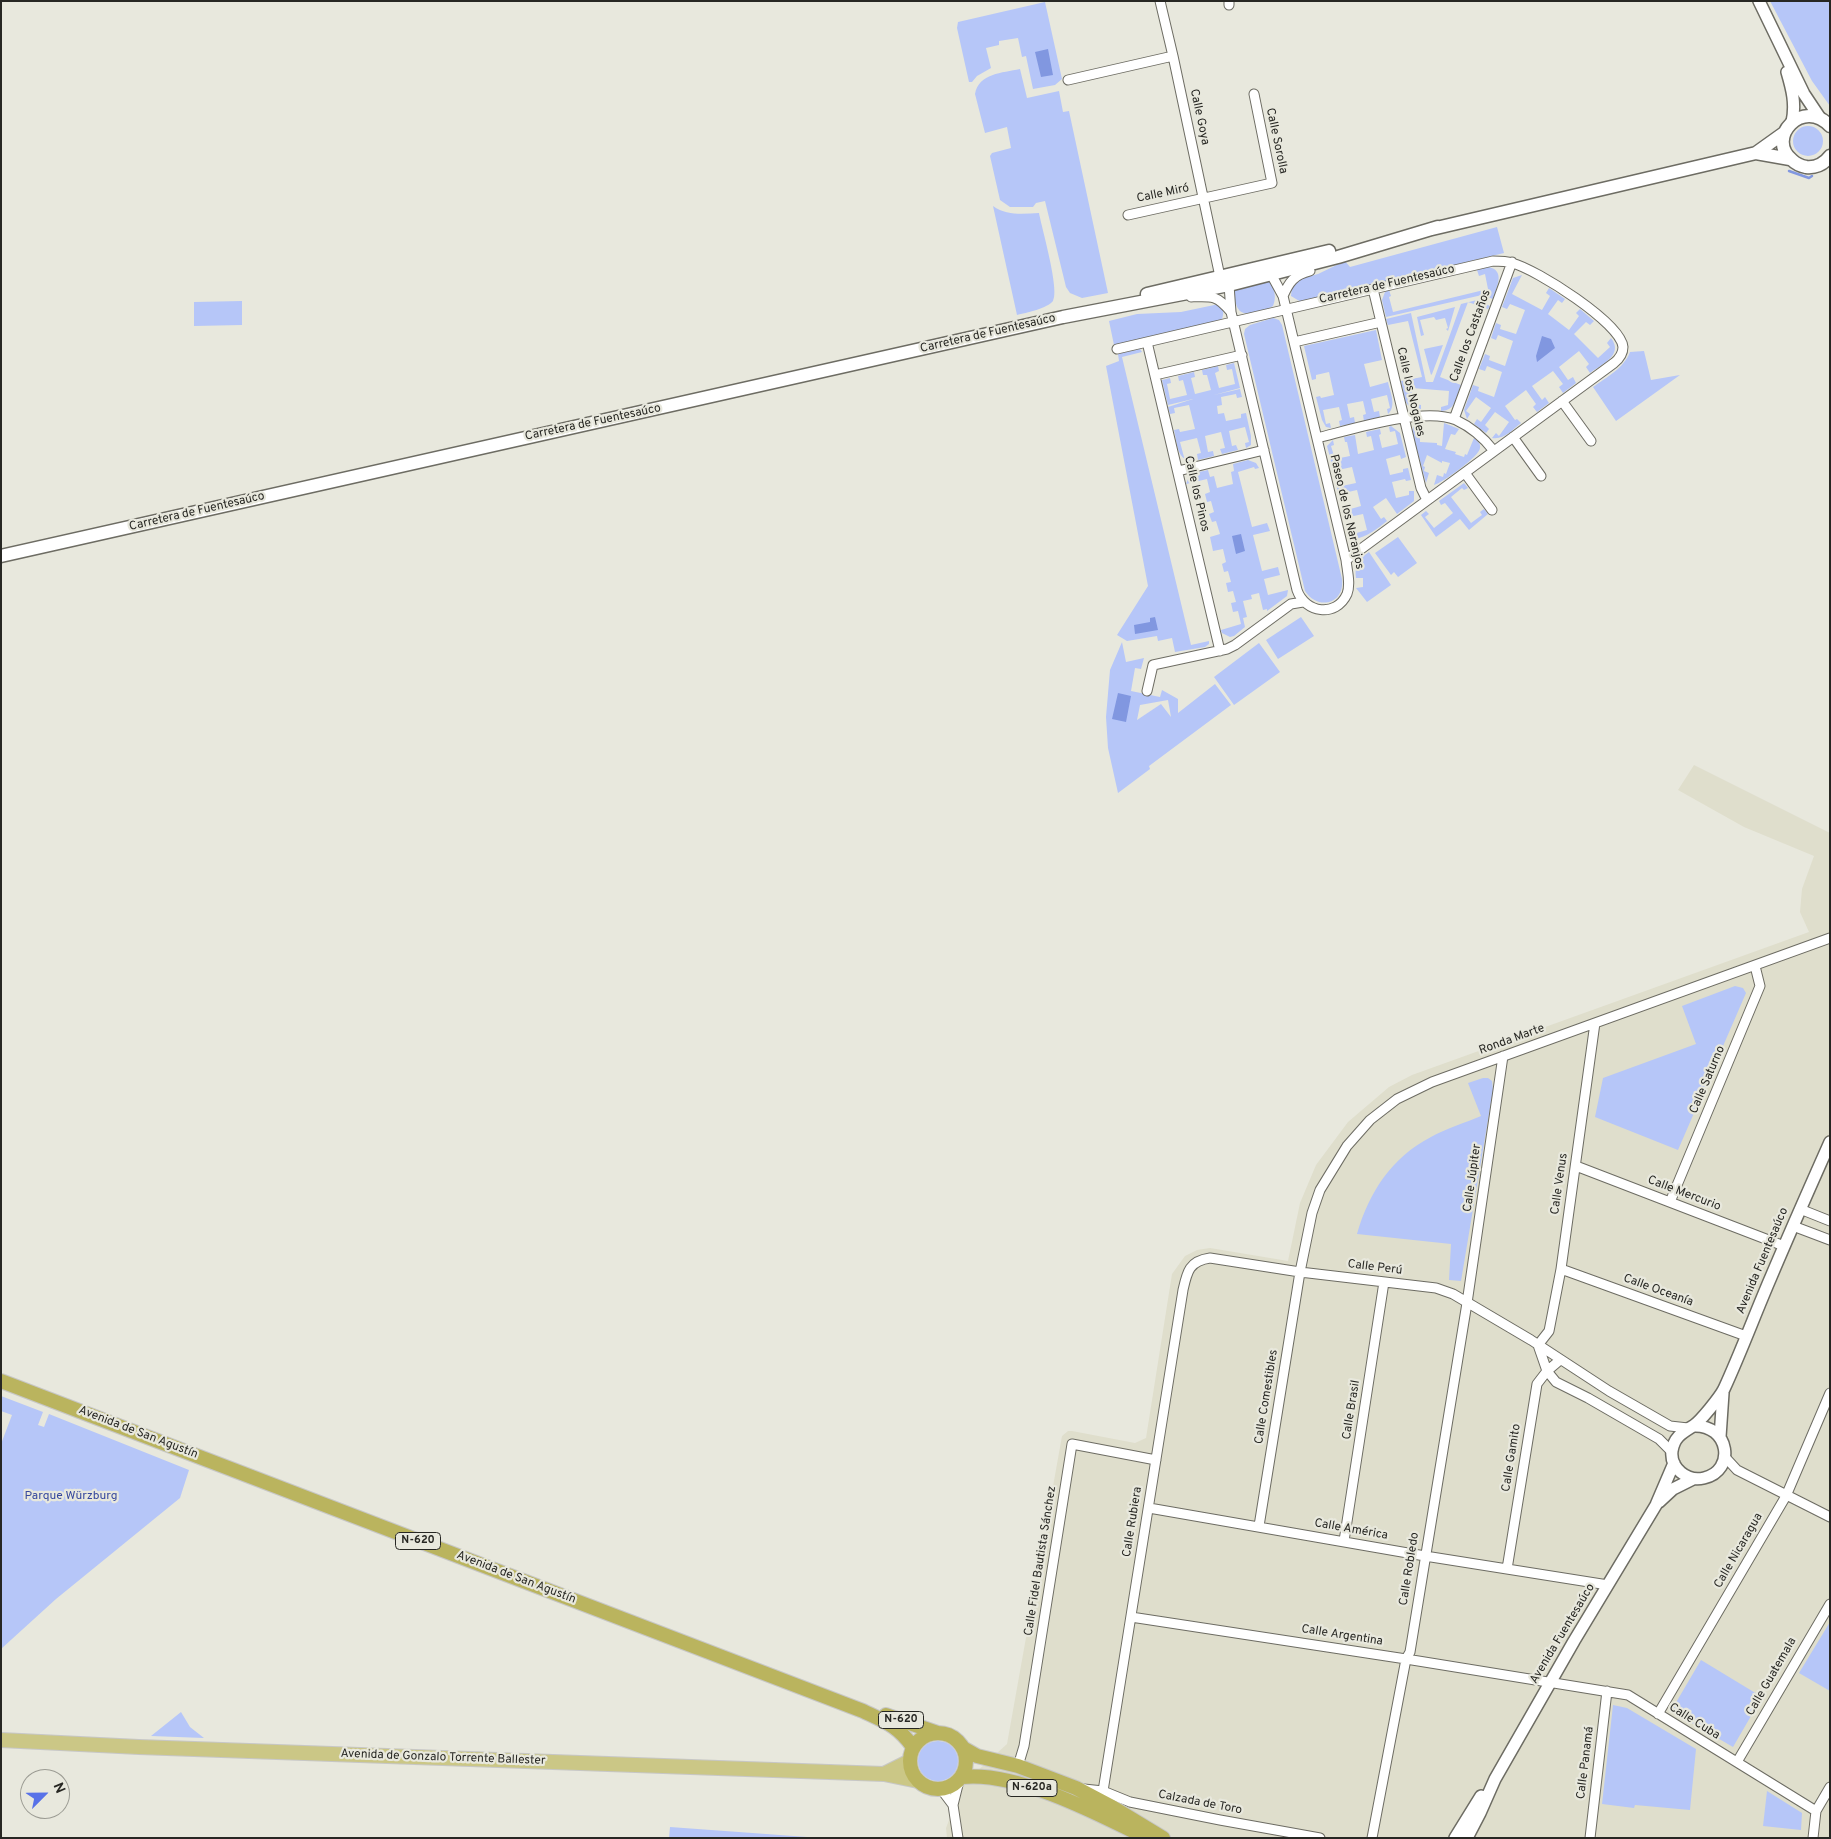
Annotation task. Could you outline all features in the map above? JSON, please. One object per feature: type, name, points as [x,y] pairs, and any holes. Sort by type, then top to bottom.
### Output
[{"type":"highway","name":"Avenida de San Agustín","points":[[1,1381],[863,1711],[896,1728],[904,1734],[913,1747]]},
{"type":"highway","name":"Avenida de San Agustín","points":[[863,1711],[885,1715],[938,1733]]},
{"type":"highway","name":"N-620","points":[[910,1761],[913,1747],[928,1735],[938,1733],[952,1737],[963,1748]]},
{"type":"highway","name":"N-620a","points":[[963,1748],[977,1756],[1018,1766],[1076,1788],[1112,1807],[1162,1838]]},
{"type":"highway","points":[[910,1761],[914,1776],[918,1781],[933,1789],[950,1787],[960,1779],[966,1762],[963,1748]]},
{"type":"highway","name":"N-620a","points":[[960,1779],[977,1775],[1006,1779],[1038,1789],[1146,1838]]},
{"type":"main road","points":[[1225,280],[1267,270],[1304,257],[1756,153],[1784,133],[1792,122],[1801,117],[1811,116],[1825,122]]},
{"type":"main road","points":[[1784,133],[1785,151],[1790,159]]},
{"type":"main road","points":[[1756,153],[1790,159],[1803,166],[1824,168],[1830,156]]},
{"type":"main road","points":[[1267,270],[1338,257],[1438,227]]},
{"type":"main road","name":"Carretera de Fuentesaúco","points":[[1,556],[688,403],[1063,317],[1197,292],[1225,280]]},
{"type":"main road","name":"Carretera de Fuentesaúco","points":[[1063,317],[1113,302],[1225,280]]},
{"type":"main road","name":"Avenida de Gonzalo Torrente Ballester","points":[[1,1740],[139,1747],[884,1774],[918,1781]]},
{"type":"main road","name":"Avenida de Gonzalo Torrente Ballester","points":[[884,1774],[910,1761]]},
{"type":"street","name":"Calle Goya","points":[[1160,1],[1219,272],[1225,280]]},
{"type":"street","points":[[1760,1],[1804,94],[1825,122]]},
{"type":"street","points":[[1781,46],[1794,101],[1795,110],[1792,122]]},
{"type":"street","points":[[1068,80],[1173,56]]},
{"type":"street","name":"Calle Sorolla","points":[[1204,198],[1272,183],[1254,94]]},
{"type":"street","name":"Calle Miró","points":[[1128,215],[1204,198]]},
{"type":"street","points":[[1283,296],[1289,282],[1299,273],[1314,269],[1338,257]]},
{"type":"street","points":[[1346,560],[1562,402],[1614,363],[1620,356],[1623,345],[1618,335],[1572,295],[1544,277],[1512,262]]},
{"type":"street","name":"Carretera de Fuentesaúco","points":[[1117,349],[1480,264],[1512,262]]},
{"type":"street","name":"Calle los Castaños","points":[[1454,419],[1512,262]]},
{"type":"street","name":"Paseo de los Naranjos","points":[[1267,270],[1283,296],[1346,560],[1349,589],[1341,603],[1330,610],[1318,610],[1303,602]]},
{"type":"street","points":[[1147,691],[1153,665],[1220,651],[1235,645],[1291,604],[1303,602],[1297,590],[1225,280]]},
{"type":"street","name":"Calle los Nogales","points":[[1373,288],[1421,488],[1427,500]]},
{"type":"street","points":[[1168,298],[1211,296],[1222,300],[1232,312]]},
{"type":"street","points":[[1294,342],[1381,322]]},
{"type":"street","name":"Calle los Pinos","points":[[1147,342],[1220,651]]},
{"type":"street","points":[[1155,375],[1242,355]]},
{"type":"street","points":[[1562,402],[1591,441]]},
{"type":"street","points":[[1317,438],[1403,417],[1421,416],[1454,419],[1485,440],[1494,451]]},
{"type":"street","points":[[1513,437],[1542,476]]},
{"type":"street","points":[[1178,471],[1264,450]]},
{"type":"street","points":[[1465,473],[1492,510]]},
{"type":"street","name":"Ronda Marte","points":[[1300,1272],[1312,1213],[1320,1190],[1346,1146],[1370,1120],[1397,1099],[1412,1091],[1504,1056],[1830,938]]},
{"type":"street","name":"Calle Saturno","points":[[1670,1202],[1760,986],[1755,966]]},
{"type":"street","name":"Calle Venus","points":[[1538,1345],[1549,1331],[1561,1270],[1595,1023]]},
{"type":"street","name":"Calle Júpiter","points":[[1467,1303],[1504,1056]]},
{"type":"street","name":"Avenida Fuentesaúco","points":[[1720,1437],[1723,1391],[1830,1142]]},
{"type":"street","name":"Calle Mercurio","points":[[1576,1166],[1784,1246]]},
{"type":"street","points":[[1800,1209],[1830,1221]]},
{"type":"street","points":[[1793,1226],[1830,1240]]},
{"type":"street","name":"Calle Perú","points":[[1196,1261],[1210,1258],[1300,1272],[1436,1288],[1453,1294],[1538,1345],[1609,1391],[1670,1426],[1690,1427]]},
{"type":"street","name":"Calle Rubiera","points":[[1103,1791],[1183,1290],[1187,1272],[1196,1261]]},
{"type":"street","name":"Calle Oceanía","points":[[1561,1270],[1746,1336]]},
{"type":"street","name":"Calle Comestibles","points":[[1259,1526],[1300,1272]]},
{"type":"street","name":"Calle Brasil","points":[[1344,1542],[1384,1282]]},
{"type":"street","name":"Calle Robledo","points":[[1372,1838],[1406,1658],[1410,1652],[1467,1303]]},
{"type":"street","points":[[1538,1345],[1547,1371],[1556,1382],[1659,1439],[1673,1457],[1678,1470],[1685,1476],[1693,1479],[1706,1478],[1717,1471],[1737,1470]]},
{"type":"street","name":"Calle Gamito","points":[[1507,1569],[1537,1384],[1547,1371],[1560,1360]]},
{"type":"street","name":"Avenida Fuentesaúco","points":[[1690,1427],[1723,1391]]},
{"type":"street","name":"Calle Nicaragua","points":[[1658,1714],[1786,1496],[1830,1393]]},
{"type":"street","points":[[1673,1457],[1674,1442],[1679,1434],[1690,1427],[1708,1428],[1720,1437],[1724,1446],[1724,1457],[1717,1471]]},
{"type":"street","name":"Calle Fidel Bautista Sánchez","points":[[1018,1766],[1024,1746],[1072,1444],[1156,1460]]},
{"type":"street","name":"Avenida Fuentesaúco","points":[[1467,1838],[1495,1779],[1656,1505],[1673,1457]]},
{"type":"street","points":[[1724,1457],[1737,1470],[1830,1517]]},
{"type":"street","name":"Avenida Fuentesaúco","points":[[1656,1505],[1673,1490],[1693,1479]]},
{"type":"street","name":"Calle América","points":[[1149,1508],[1425,1556],[1608,1585]]},
{"type":"street","name":"Calle Guatemala","points":[[1737,1762],[1830,1604]]},
{"type":"street","name":"Calle Argentina","points":[[1131,1617],[1406,1658],[1550,1683]]},
{"type":"street","name":"Calle Cuba","points":[[1550,1683],[1628,1695],[1816,1811]]},
{"type":"street","name":"Calle Panamá","points":[[1590,1838],[1607,1691]]},
{"type":"street","points":[[958,1838],[953,1805],[960,1779]]},
{"type":"street","name":"Avenida Fuentesaúco","points":[[1455,1838],[1481,1796],[1495,1779]]},
{"type":"street","points":[[1813,1838],[1816,1811],[1830,1787]]},
{"type":"street","name":"Calzada de Toro","points":[[1076,1788],[1103,1791],[1130,1802],[1320,1838]]},
{"type":"street","points":[[941,1789],[953,1805]]},
{"type":"shaded area","points":[[1048,49],[1053,75],[1041,77],[1035,52]]},
{"type":"shaded area","points":[[1542,336],[1551,339],[1555,348],[1537,362],[1536,356]]},
{"type":"shaded area","points":[[1241,534],[1245,551],[1236,554],[1232,536]]},
{"type":"shaded area","points":[[1155,617],[1158,630],[1135,634],[1134,625],[1150,622],[1150,618]]},
{"type":"shaded area","points":[[1118,693],[1131,696],[1126,722],[1112,719]]},
{"type":"shaded area","points":[[1694,765],[1830,833],[1830,1838],[947,1838],[946,1828],[963,1784],[1007,1744],[1062,1436],[1068,1431],[1072,1431],[1135,1443],[1146,1438],[1172,1274],[1185,1256],[1197,1250],[1210,1248],[1288,1261],[1300,1203],[1316,1165],[1348,1122],[1389,1087],[1412,1075],[1809,932],[1800,912],[1802,889],[1814,856],[1744,827],[1678,790]]},
{"type":"green space","points":[[1770,1],[1830,1],[1830,106],[1812,81]]},
{"type":"green space","points":[[1045,2],[1062,79],[1055,85],[1033,89],[1026,56],[1022,57],[1018,38],[999,41],[999,45],[986,48],[991,68],[977,76],[972,82],[969,82],[957,28],[958,22]]},
{"type":"green space","points":[[1020,69],[1027,98],[1059,91],[1063,112],[1069,111],[1108,293],[1082,298],[1070,293],[1066,287],[1045,201],[1036,203],[1033,207],[1010,207],[1000,200],[990,156],[992,153],[1011,148],[1007,127],[985,133],[975,94],[977,87],[986,78],[999,73]]},
{"type":"green space","points":[[1808,126],[1819,130],[1823,141],[1819,152],[1808,156],[1797,152],[1793,141],[1797,130]]},
{"type":"green space","points":[[993,206],[1009,213],[1039,213],[1050,259],[1055,295],[1053,301],[1047,306],[1017,315]]},
{"type":"green space","points":[[1497,227],[1504,253],[1301,302],[1291,296],[1292,286],[1300,279],[1318,274],[1345,261],[1350,267]]},
{"type":"green space","points":[[1489,267],[1494,269],[1499,276],[1493,299],[1482,295],[1386,317],[1382,300],[1385,292],[1389,290],[1393,312],[1488,289],[1485,274],[1479,276],[1477,270]]},
{"type":"green space","points":[[1522,275],[1512,294],[1542,310],[1550,296],[1546,293],[1549,288],[1565,299],[1562,303],[1558,300],[1548,314],[1569,330],[1579,316],[1576,313],[1580,309],[1594,321],[1590,325],[1586,322],[1574,334],[1598,358],[1610,347],[1607,343],[1611,338],[1615,349],[1610,358],[1590,373],[1586,367],[1589,364],[1579,351],[1559,367],[1568,380],[1573,377],[1576,383],[1563,393],[1559,387],[1563,384],[1553,371],[1532,386],[1542,400],[1545,397],[1549,403],[1537,412],[1533,407],[1536,404],[1526,390],[1505,406],[1515,420],[1517,419],[1521,423],[1504,436],[1492,438],[1496,433],[1499,436],[1509,422],[1495,412],[1485,425],[1489,429],[1486,433],[1474,424],[1477,419],[1481,422],[1491,408],[1476,397],[1466,411],[1470,414],[1467,419],[1464,410],[1473,385],[1479,387],[1478,391],[1494,397],[1502,372],[1487,366],[1485,371],[1479,369],[1485,354],[1490,356],[1489,360],[1505,366],[1513,341],[1498,335],[1496,340],[1491,338],[1496,323],[1501,325],[1500,329],[1516,334],[1525,310],[1510,304],[1507,309],[1502,307],[1513,278]]},
{"type":"green space","points":[[1270,280],[1275,296],[1273,306],[1258,312],[1241,312],[1237,306],[1233,290]]},
{"type":"green space","points":[[1477,300],[1490,306],[1488,309],[1468,302]]},
{"type":"green space","points":[[242,301],[242,325],[194,326],[194,302]]},
{"type":"green space","points":[[1468,302],[1440,377],[1461,385],[1453,406],[1441,411],[1441,407],[1448,405],[1449,391],[1412,388],[1411,403],[1421,405],[1421,409],[1411,409],[1405,401],[1401,381],[1422,377],[1408,321],[1388,325],[1386,319],[1411,313],[1426,382],[1433,382],[1461,304]]},
{"type":"green space","points":[[1219,304],[1223,313],[1222,319],[1218,321],[1114,345],[1109,321],[1137,314],[1181,312]]},
{"type":"green space","points":[[1455,307],[1448,331],[1445,318],[1436,320],[1434,317],[1420,320],[1424,335],[1421,336],[1417,317]]},
{"type":"green space","points":[[1273,318],[1279,320],[1282,325],[1342,579],[1342,588],[1339,594],[1330,602],[1323,603],[1317,601],[1305,591],[1244,334],[1245,329],[1250,325]]},
{"type":"green space","points":[[1376,330],[1382,360],[1364,364],[1370,387],[1388,382],[1392,399],[1391,411],[1388,414],[1387,409],[1390,408],[1387,395],[1371,399],[1374,412],[1379,411],[1380,417],[1364,421],[1363,415],[1366,414],[1363,401],[1347,404],[1350,418],[1354,417],[1355,423],[1340,426],[1339,421],[1342,420],[1339,407],[1323,410],[1326,424],[1330,423],[1331,428],[1326,427],[1322,420],[1316,397],[1320,396],[1321,398],[1334,395],[1329,372],[1316,375],[1316,379],[1312,380],[1304,346]]},
{"type":"green space","points":[[1443,345],[1432,374],[1431,375],[1424,349]]},
{"type":"green space","points":[[1140,349],[1142,352],[1122,357],[1191,645],[1209,641],[1209,644],[1205,647],[1175,652],[1172,638],[1158,641],[1157,636],[1127,641],[1117,635],[1148,586],[1106,366],[1119,361],[1118,354]]},
{"type":"green space","points":[[1644,351],[1651,380],[1680,375],[1616,421],[1593,387],[1624,363],[1630,352]]},
{"type":"green space","points":[[1234,363],[1240,388],[1214,395],[1240,389],[1242,397],[1237,398],[1236,394],[1221,397],[1222,405],[1217,406],[1218,414],[1224,413],[1226,421],[1241,418],[1241,414],[1246,413],[1251,445],[1246,448],[1245,443],[1249,442],[1245,427],[1229,431],[1232,446],[1236,445],[1238,450],[1222,454],[1220,449],[1225,448],[1221,432],[1205,436],[1208,452],[1213,451],[1214,456],[1198,460],[1197,454],[1201,453],[1197,438],[1180,442],[1184,457],[1189,456],[1190,461],[1185,459],[1178,448],[1174,430],[1179,429],[1180,432],[1195,429],[1189,405],[1174,408],[1175,413],[1170,414],[1168,407],[1193,399],[1168,405],[1162,380],[1170,378],[1171,383],[1167,384],[1170,399],[1187,395],[1183,380],[1179,381],[1178,376],[1194,372],[1195,377],[1191,378],[1195,394],[1211,390],[1207,375],[1203,375],[1202,370],[1218,366],[1219,371],[1215,373],[1219,388],[1235,384],[1232,369],[1227,370],[1226,365]]},
{"type":"green space","points":[[1422,421],[1418,438],[1420,438],[1420,442],[1437,443],[1437,445],[1442,446],[1444,423],[1459,429],[1455,435],[1451,434],[1445,449],[1456,452],[1455,454],[1464,457],[1465,454],[1467,455],[1474,438],[1480,445],[1478,452],[1468,463],[1434,485],[1437,475],[1443,477],[1450,463],[1442,461],[1442,463],[1427,455],[1423,466],[1425,467],[1424,471],[1429,473],[1426,483],[1412,431],[1418,422]]},
{"type":"green space","points":[[1391,426],[1400,433],[1406,457],[1401,459],[1400,455],[1386,459],[1390,475],[1403,472],[1403,469],[1408,468],[1411,480],[1406,481],[1405,479],[1392,482],[1396,498],[1409,495],[1409,491],[1414,491],[1414,501],[1397,514],[1386,498],[1373,507],[1381,519],[1384,517],[1387,521],[1365,536],[1351,538],[1348,532],[1352,531],[1353,534],[1367,530],[1363,514],[1349,517],[1350,520],[1345,521],[1342,508],[1347,507],[1347,510],[1361,506],[1357,490],[1344,493],[1344,496],[1339,496],[1336,484],[1341,483],[1342,486],[1356,483],[1352,467],[1338,470],[1338,472],[1334,473],[1327,446],[1333,440],[1334,445],[1331,446],[1335,459],[1350,456],[1344,437],[1355,435],[1358,454],[1374,450],[1371,436],[1367,437],[1366,432],[1380,429],[1381,434],[1379,435],[1382,448],[1398,444],[1395,431],[1390,432],[1389,427]]},
{"type":"green space","points":[[1248,460],[1256,463],[1259,468],[1255,469],[1254,467],[1238,472],[1252,527],[1267,523],[1270,531],[1253,535],[1262,571],[1278,567],[1280,575],[1264,579],[1268,595],[1288,590],[1287,596],[1267,611],[1267,609],[1263,610],[1259,593],[1251,595],[1252,599],[1243,601],[1247,617],[1243,618],[1245,627],[1230,637],[1222,633],[1221,630],[1241,624],[1238,611],[1233,612],[1231,603],[1236,602],[1233,591],[1228,592],[1226,583],[1231,582],[1228,571],[1224,572],[1222,564],[1226,562],[1223,549],[1213,551],[1210,537],[1220,534],[1216,521],[1212,522],[1209,514],[1214,512],[1211,501],[1207,502],[1205,494],[1210,492],[1207,479],[1186,484],[1190,474],[1208,470],[1210,477],[1214,476],[1217,488],[1233,484],[1231,472],[1234,471],[1233,464]]},
{"type":"green space","points":[[1464,483],[1468,488],[1464,490],[1462,488],[1451,497],[1471,523],[1482,515],[1480,512],[1484,509],[1488,514],[1469,530],[1460,519],[1436,537],[1421,515],[1426,511],[1429,514],[1425,517],[1434,528],[1453,513],[1445,503],[1441,505],[1439,501]]},
{"type":"green space","points":[[1398,537],[1417,563],[1398,577],[1394,572],[1391,575],[1375,553]]},
{"type":"green space","points":[[1369,552],[1391,585],[1367,602],[1356,588],[1363,587],[1363,578],[1356,578],[1356,569],[1362,557]]},
{"type":"green space","points":[[1301,617],[1314,636],[1278,659],[1266,640]]},
{"type":"green space","points":[[1122,642],[1126,662],[1144,658],[1141,669],[1135,668],[1131,691],[1160,697],[1162,690],[1178,699],[1178,713],[1215,684],[1231,705],[1149,766],[1150,769],[1118,793],[1108,748],[1106,717],[1110,670]],"holes":[[[1168,700],[1171,717],[1161,704],[1137,720],[1140,705]]]},
{"type":"green space","points":[[1259,643],[1280,672],[1234,705],[1214,677]]},
{"type":"green space","points":[[1735,986],[1743,988],[1746,993],[1678,1150],[1595,1117],[1603,1078],[1696,1044],[1682,1006]]},
{"type":"green space","points":[[1488,1078],[1492,1081],[1493,1090],[1461,1281],[1449,1280],[1451,1244],[1357,1234],[1375,1190],[1394,1165],[1417,1145],[1450,1128],[1481,1116],[1468,1083]]},
{"type":"green space","name":"Parque Würzburg","points":[[1,1396],[43,1412],[38,1425],[44,1427],[49,1414],[189,1470],[180,1498],[56,1599],[1,1649],[1,1444],[12,1415],[1,1411]]},
{"type":"green space","points":[[1830,1622],[1830,1691],[1799,1673]]},
{"type":"green space","points":[[1701,1660],[1762,1697],[1733,1747],[1671,1711]]},
{"type":"green space","points":[[1613,1705],[1627,1708],[1696,1749],[1690,1810],[1635,1805],[1634,1808],[1602,1804]]},
{"type":"green space","points":[[181,1712],[190,1727],[204,1738],[151,1736]]},
{"type":"green space","points":[[938,1741],[952,1747],[958,1761],[952,1775],[938,1781],[924,1775],[918,1761],[924,1747]]},
{"type":"green space","points":[[1767,1791],[1802,1813],[1801,1830],[1763,1826]]},
{"type":"green space","points":[[670,1827],[821,1838],[669,1838]]},
{"type":"waterway","points":[[1789,171],[1809,178],[1812,176]]}]
